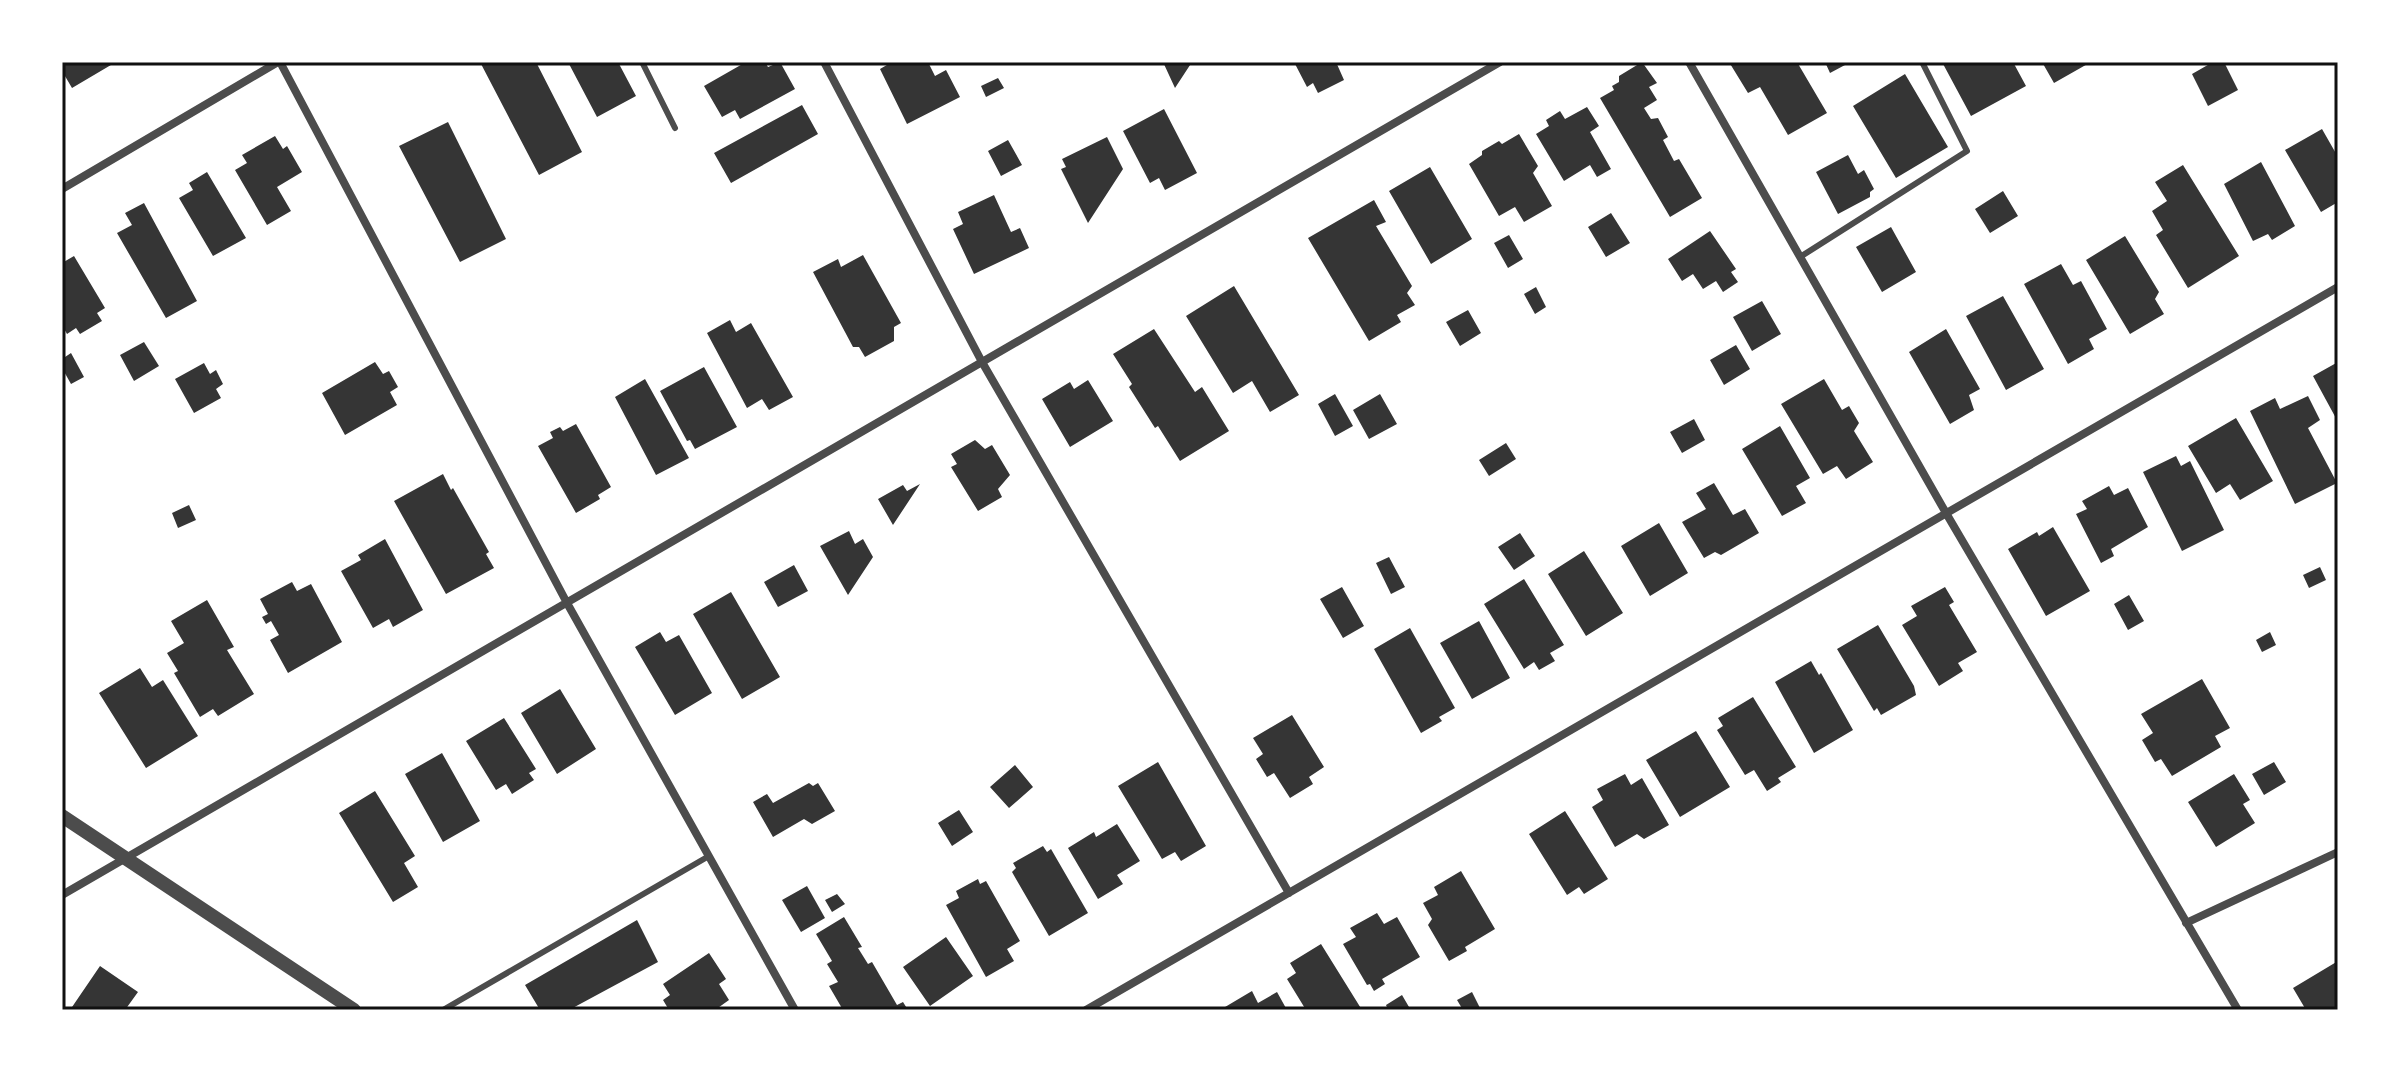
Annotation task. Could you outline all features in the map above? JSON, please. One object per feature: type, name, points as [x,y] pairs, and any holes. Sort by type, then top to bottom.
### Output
[{"type":"street","points":[[62,189],[279,62],[567,603],[795,1010]]},
{"type":"street","points":[[824,62],[982,362],[1289,893]]},
{"type":"street","points":[[62,895],[1500,62]]},
{"type":"street","points":[[1689,62],[1946,513],[2238,1010]]},
{"type":"street","points":[[1086,1010],[2338,287]]},
{"type":"street","points":[[62,816],[354,1010]]},
{"type":"street","points":[[2186,923],[2338,852]]},
{"type":"lane","points":[[642,62],[675,128]]},
{"type":"lane","points":[[1800,257],[1967,151],[1922,62]]},
{"type":"lane","points":[[443,1010],[709,856]]},
{"type":"building","points":[[62,62],[116,62],[72,88],[62,71]]},
{"type":"building","points":[[480,62],[536,62],[582,152],[539,175]]},
{"type":"building","points":[[568,62],[618,62],[636,96],[597,117]]},
{"type":"building","points":[[746,62],[765,62],[768,67],[780,62],[795,89],[740,119],[735,110],[722,117],[704,86]]},
{"type":"building","points":[[892,62],[928,62],[935,76],[946,70],[960,97],[907,124],[880,69]]},
{"type":"building","points":[[1163,62],[1192,62],[1175,88]]},
{"type":"building","points":[[1294,62],[1336,62],[1344,80],[1318,93],[1313,83],[1307,87]]},
{"type":"building","points":[[1642,62],[1657,83],[1649,87],[1657,100],[1644,108],[1651,119],[1658,118],[1668,137],[1663,140],[1674,161],[1679,159],[1702,198],[1670,217],[1600,98],[1614,90],[1612,86],[1619,82],[1619,76]]},
{"type":"building","points":[[1729,62],[1797,62],[1827,113],[1788,135],[1760,87],[1748,93]]},
{"type":"building","points":[[1825,62],[1843,62],[1845,65],[1830,73]]},
{"type":"building","points":[[1942,62],[2013,62],[2026,86],[1971,116]]},
{"type":"building","points":[[2042,62],[2091,62],[2054,83]]},
{"type":"building","points":[[2213,62],[2224,62],[2238,90],[2208,106],[2192,74]]},
{"type":"building","points":[[1905,74],[1948,147],[1896,178],[1853,106]]},
{"type":"building","points":[[998,78],[1004,88],[986,97],[981,86]]},
{"type":"building","points":[[802,105],[818,134],[731,183],[714,153]]},
{"type":"building","points":[[1587,107],[1599,126],[1590,132],[1611,169],[1597,177],[1590,165],[1564,181],[1536,134],[1549,126],[1546,120],[1560,111],[1565,119]]},
{"type":"building","points":[[1164,109],[1197,173],[1165,190],[1159,178],[1150,183],[1123,131]]},
{"type":"building","points":[[448,122],[506,239],[460,262],[399,146]]},
{"type":"building","points":[[2322,129],[2338,157],[2338,202],[2321,212],[2285,150]]},
{"type":"building","points":[[1519,134],[1538,166],[1533,173],[1552,206],[1524,222],[1515,207],[1499,216],[1469,164],[1482,155],[1482,151]]},
{"type":"building","points":[[275,136],[283,149],[287,146],[302,172],[277,187],[291,211],[267,225],[235,170],[247,163],[242,155]]},
{"type":"building","points":[[1107,137],[1123,169],[1088,223],[1061,169],[1066,167],[1062,159]]},
{"type":"building","points":[[1008,140],[1022,165],[1001,176],[988,151]]},
{"type":"building","points":[[1848,155],[1858,174],[1864,170],[1874,189],[1870,197],[1838,214],[1816,172]]},
{"type":"building","points":[[2261,162],[2295,226],[2272,240],[2268,234],[2253,241],[2224,184]]},
{"type":"building","points":[[2183,165],[2239,256],[2188,288],[2156,235],[2163,230],[2152,211],[2167,201],[2155,182]]},
{"type":"building","points":[[1430,167],[1472,239],[1431,264],[1389,191]]},
{"type":"building","points":[[207,172],[246,238],[213,256],[179,198],[193,190],[189,183]]},
{"type":"building","points":[[2003,191],[2018,216],[1990,233],[1975,209]]},
{"type":"building","points":[[994,195],[1011,232],[1020,228],[1029,248],[974,274],[953,229],[963,224],[958,212]]},
{"type":"building","points":[[1374,200],[1386,222],[1376,226],[1412,286],[1407,293],[1415,305],[1397,315],[1401,322],[1369,341],[1308,238]]},
{"type":"building","points":[[144,203],[197,301],[166,318],[117,233],[132,225],[125,213]]},
{"type":"building","points":[[1611,213],[1630,243],[1606,257],[1588,227]]},
{"type":"building","points":[[1891,227],[1916,272],[1882,292],[1856,247]]},
{"type":"building","points":[[1710,231],[1736,269],[1731,272],[1738,282],[1723,292],[1716,281],[1703,289],[1693,274],[1682,281],[1668,259]]},
{"type":"building","points":[[1509,235],[1523,259],[1508,268],[1494,243]]},
{"type":"building","points":[[2125,236],[2159,292],[2155,299],[2164,314],[2130,334],[2086,260]]},
{"type":"building","points":[[863,255],[901,323],[894,327],[894,341],[865,357],[859,347],[853,347],[813,272],[838,259],[841,267]]},
{"type":"building","points":[[74,256],[105,308],[97,313],[102,321],[80,334],[76,328],[67,334],[62,325],[62,263]]},
{"type":"building","points":[[2061,264],[2073,285],[2081,281],[2107,329],[2089,339],[2094,349],[2068,364],[2024,284]]},
{"type":"building","points":[[1234,286],[1299,395],[1270,412],[1252,381],[1233,393],[1186,316]]},
{"type":"building","points":[[1536,287],[1546,307],[1535,314],[1524,294]]},
{"type":"building","points":[[2003,296],[2044,369],[2006,390],[1966,316]]},
{"type":"building","points":[[1762,301],[1781,334],[1752,351],[1733,317]]},
{"type":"building","points":[[1468,310],[1481,333],[1460,346],[1446,322]]},
{"type":"building","points":[[730,320],[736,332],[751,323],[793,397],[769,410],[762,399],[747,408],[707,333]]},
{"type":"building","points":[[1154,329],[1195,392],[1202,387],[1229,431],[1180,461],[1129,387],[1132,384],[1113,354]]},
{"type":"building","points":[[1946,329],[1980,389],[1969,395],[1974,410],[1950,424],[1909,352]]},
{"type":"building","points":[[144,342],[159,366],[134,381],[120,355]]},
{"type":"building","points":[[1736,345],[1750,369],[1724,385],[1710,360]]},
{"type":"building","points":[[71,353],[84,377],[71,384],[62,368],[62,359]]},
{"type":"building","points":[[375,362],[383,374],[389,371],[398,387],[390,392],[397,405],[345,435],[322,393]]},
{"type":"building","points":[[2338,362],[2338,422],[2313,376]]},
{"type":"building","points":[[204,363],[210,374],[216,370],[223,384],[216,389],[221,398],[194,413],[175,379]]},
{"type":"building","points":[[704,367],[737,427],[695,449],[690,440],[687,441],[660,391]]},
{"type":"building","points":[[645,379],[689,458],[656,475],[615,397]]},
{"type":"building","points":[[1824,379],[1842,410],[1849,406],[1859,423],[1854,431],[1873,462],[1846,479],[1837,466],[1823,474],[1781,404]]},
{"type":"building","points":[[1088,380],[1113,421],[1070,447],[1042,399],[1070,382],[1074,389]]},
{"type":"building","points":[[1335,394],[1353,426],[1335,436],[1318,404]]},
{"type":"building","points":[[1380,394],[1397,424],[1369,439],[1353,410]]},
{"type":"building","points":[[2308,396],[2320,420],[2308,428],[2337,483],[2295,504],[2250,411],[2275,398],[2280,409]]},
{"type":"building","points":[[2236,418],[2273,481],[2240,500],[2230,484],[2216,493],[2188,446]]},
{"type":"building","points":[[1694,419],[1705,440],[1682,453],[1670,432]]},
{"type":"building","points":[[576,424],[611,487],[598,495],[600,499],[576,513],[538,446],[553,438],[550,432],[560,427],[563,431]]},
{"type":"building","points":[[1780,426],[1810,478],[1796,486],[1806,503],[1782,516],[1742,449]]},
{"type":"building","points":[[975,440],[985,449],[992,445],[1010,475],[998,489],[1002,497],[978,511],[951,467],[957,464],[951,454]]},
{"type":"building","points":[[1506,443],[1516,459],[1489,476],[1479,460]]},
{"type":"building","points":[[2176,456],[2181,466],[2190,461],[2224,530],[2182,551],[2143,472]]},
{"type":"building","points":[[443,474],[489,552],[486,554],[494,568],[446,594],[394,501]]},
{"type":"building","points":[[1714,483],[1733,515],[1745,509],[1759,533],[1721,555],[1715,552],[1704,558],[1682,522],[1706,509],[1696,493]]},
{"type":"building","points":[[920,484],[893,525],[878,499],[903,485],[907,491]]},
{"type":"building","points":[[2109,486],[2114,495],[2128,488],[2148,527],[2111,549],[2114,556],[2101,563],[2076,514],[2087,509],[2082,501]]},
{"type":"building","points":[[189,505],[196,520],[178,528],[172,513]]},
{"type":"building","points":[[1659,523],[1688,573],[1650,596],[1621,546]]},
{"type":"building","points":[[2053,527],[2090,591],[2046,616],[2008,549],[2037,532],[2039,536]]},
{"type":"building","points":[[849,531],[855,544],[863,539],[873,557],[848,595],[820,546]]},
{"type":"building","points":[[1520,533],[1535,556],[1514,570],[1498,547]]},
{"type":"building","points":[[385,539],[423,610],[393,627],[389,619],[373,628],[341,571],[361,560],[358,555]]},
{"type":"building","points":[[1584,551],[1623,613],[1586,636],[1548,574]]},
{"type":"building","points":[[1389,557],[1405,587],[1391,594],[1376,563]]},
{"type":"building","points":[[794,565],[808,591],[778,607],[764,582]]},
{"type":"building","points":[[2320,567],[2326,580],[2309,588],[2303,575]]},
{"type":"building","points":[[1524,579],[1564,645],[1550,653],[1555,661],[1539,670],[1534,662],[1524,669],[1484,604]]},
{"type":"building","points":[[292,582],[297,591],[311,584],[342,642],[288,673],[270,640],[279,635],[271,621],[266,624],[262,617],[268,614],[260,599]]},
{"type":"building","points":[[1342,587],[1364,626],[1343,638],[1320,599]]},
{"type":"building","points":[[1945,587],[1954,602],[1949,605],[1977,652],[1958,663],[1963,671],[1939,686],[1902,625],[1917,616],[1911,606]]},
{"type":"building","points":[[731,592],[780,677],[742,699],[693,614]]},
{"type":"building","points":[[2129,595],[2144,621],[2128,630],[2114,604]]},
{"type":"building","points":[[207,600],[234,647],[227,650],[254,694],[218,716],[213,709],[200,717],[174,673],[178,671],[167,653],[184,643],[171,621]]},
{"type":"building","points":[[1479,621],[1510,678],[1472,699],[1440,643]]},
{"type":"building","points":[[1878,625],[1914,686],[1916,695],[1881,715],[1877,708],[1874,711],[1837,649]]},
{"type":"building","points":[[1410,628],[1455,708],[1439,717],[1442,721],[1421,733],[1374,649]]},
{"type":"building","points":[[660,632],[666,642],[679,635],[712,693],[675,715],[635,647]]},
{"type":"building","points":[[2270,632],[2276,645],[2262,652],[2256,640]]},
{"type":"building","points":[[1811,661],[1853,730],[1814,753],[1775,682]]},
{"type":"building","points":[[140,668],[152,687],[163,680],[198,736],[146,768],[99,693]]},
{"type":"building","points":[[2202,679],[2230,728],[2215,736],[2221,747],[2172,776],[2161,759],[2155,762],[2142,740],[2153,733],[2141,714]]},
{"type":"building","points":[[560,689],[596,749],[557,774],[521,713]]},
{"type":"building","points":[[1753,697],[1796,767],[1778,778],[1781,782],[1767,791],[1754,770],[1745,775],[1717,730],[1723,726],[1718,718]]},
{"type":"building","points":[[1292,715],[1324,767],[1309,777],[1313,784],[1290,798],[1274,773],[1267,777],[1256,759],[1263,754],[1253,738]]},
{"type":"building","points":[[504,718],[536,769],[529,773],[534,780],[512,794],[506,784],[496,790],[466,741]]},
{"type":"building","points":[[1696,731],[1730,787],[1680,817],[1646,760]]},
{"type":"building","points":[[442,753],[480,821],[443,842],[405,774]]},
{"type":"building","points":[[1158,762],[1206,846],[1181,861],[1175,852],[1162,859],[1118,786]]},
{"type":"building","points":[[2274,762],[2286,782],[2264,795],[2252,774]]},
{"type":"building","points":[[1015,765],[1033,787],[1009,808],[990,787]]},
{"type":"building","points":[[1625,774],[1631,785],[1642,778],[1669,825],[1644,839],[1637,834],[1615,847],[1592,807],[1603,800],[1597,789]]},
{"type":"building","points":[[2234,774],[2250,800],[2243,804],[2255,823],[2216,847],[2188,802]]},
{"type":"building","points":[[809,783],[813,786],[818,783],[835,811],[812,824],[804,819],[773,837],[753,802],[767,794],[773,803]]},
{"type":"building","points":[[375,791],[415,856],[404,863],[418,887],[393,902],[339,813]]},
{"type":"building","points":[[959,810],[973,832],[952,846],[938,823]]},
{"type":"building","points":[[1565,811],[1608,879],[1584,894],[1579,887],[1567,895],[1529,834]]},
{"type":"building","points":[[1117,824],[1140,861],[1117,875],[1123,884],[1098,899],[1068,848],[1094,832],[1096,837]]},
{"type":"building","points":[[1043,846],[1047,852],[1051,849],[1088,913],[1049,936],[1012,872],[1016,868],[1013,863]]},
{"type":"building","points":[[1461,871],[1495,929],[1449,961],[1428,925],[1432,919],[1423,903],[1438,895],[1434,887]]},
{"type":"building","points":[[978,879],[980,884],[986,881],[1020,941],[1007,949],[1014,961],[986,977],[946,905],[959,898],[956,891]]},
{"type":"building","points":[[807,886],[825,918],[801,932],[782,900]]},
{"type":"building","points":[[837,894],[845,904],[832,912],[825,900]]},
{"type":"building","points":[[1377,913],[1384,924],[1397,917],[1420,957],[1382,979],[1385,984],[1374,991],[1370,984],[1367,985],[1343,944],[1356,937],[1350,928]]},
{"type":"building","points":[[844,917],[868,964],[872,962],[897,1005],[903,1002],[908,1010],[843,1010],[829,986],[838,982],[827,964],[832,961],[816,934]]},
{"type":"building","points":[[637,920],[658,962],[569,1010],[540,1010],[525,985]]},
{"type":"building","points":[[946,937],[973,976],[930,1006],[903,967]]},
{"type":"building","points":[[1321,944],[1362,1010],[1306,1010],[1287,979],[1296,973],[1290,963]]},
{"type":"building","points":[[709,953],[726,979],[719,984],[729,1000],[715,1010],[669,1010],[663,1000],[670,995],[663,984]]},
{"type":"building","points":[[2338,961],[2338,1010],[2306,1010],[2293,988]]},
{"type":"building","points":[[100,966],[138,992],[125,1010],[70,1010]]},
{"type":"building","points":[[1252,991],[1258,1003],[1277,992],[1287,1010],[1220,1010]]},
{"type":"building","points":[[1472,992],[1481,1010],[1463,1010],[1457,1000]]},
{"type":"building","points":[[1402,995],[1409,1007],[1388,1010],[1386,1005]]}]
